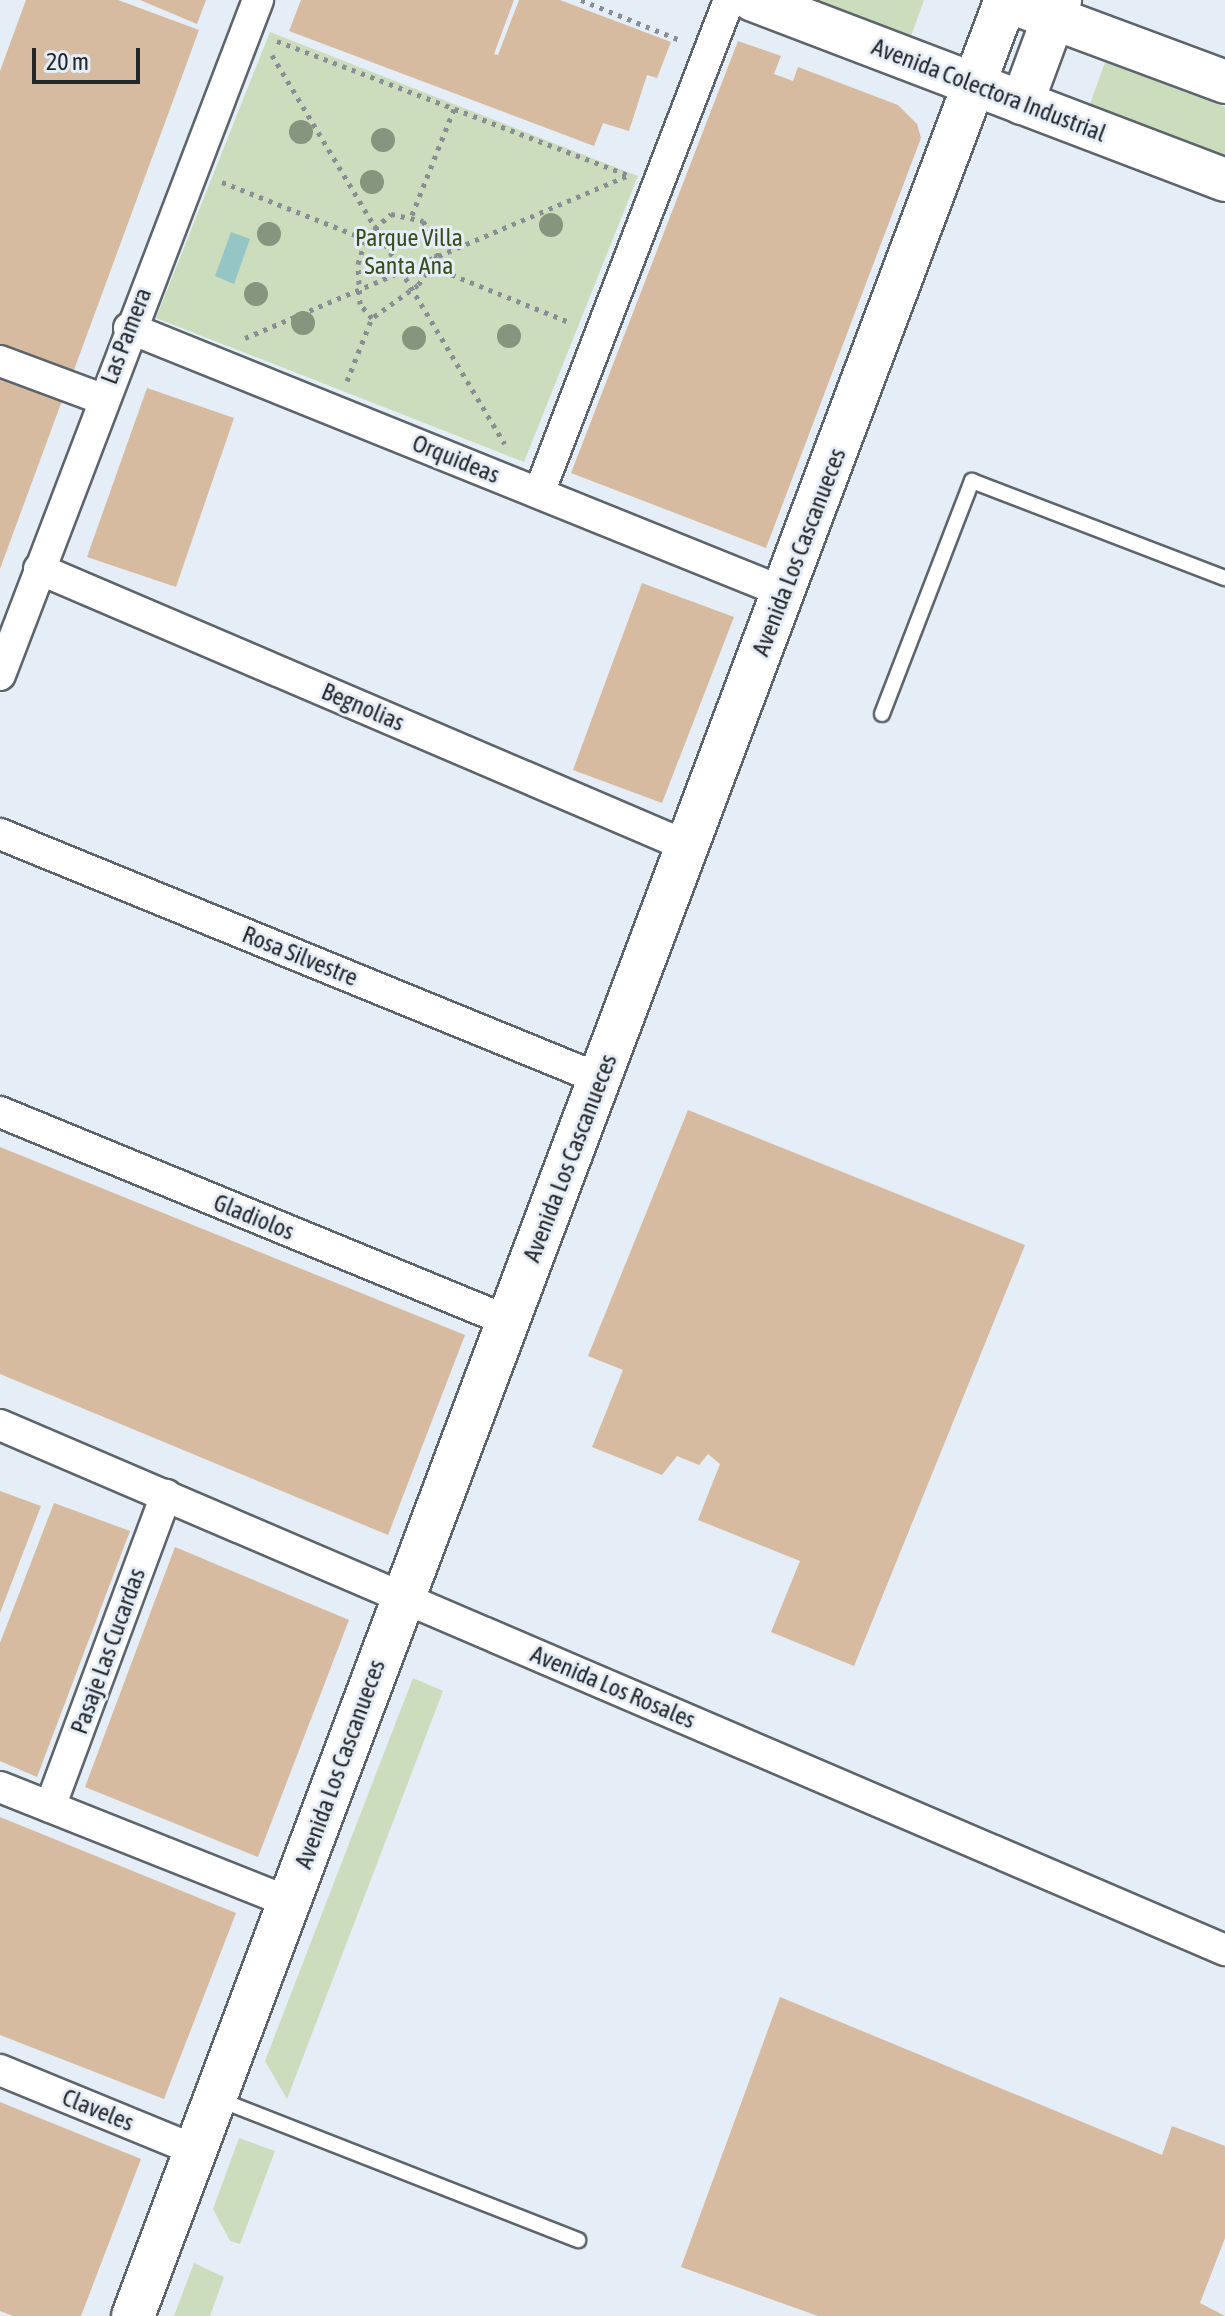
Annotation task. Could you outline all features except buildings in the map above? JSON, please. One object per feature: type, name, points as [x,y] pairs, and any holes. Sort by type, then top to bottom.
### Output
[{"type":"street","name":"Las Pamera","points":[[0,675],[129,328],[258,0]]},
{"type":"street","points":[[539,493],[729,0]]},
{"type":"street","name":"Avenida Colectora Industrial","points":[[753,0],[1225,180]]},
{"type":"street","points":[[1006,0],[1057,9],[1225,82]]},
{"type":"street","name":"Avenida Los Cascanueces","points":[[133,2316],[1006,0]]},
{"type":"street","points":[[1022,103],[1057,9]]},
{"type":"street","name":"Orquideas","points":[[129,328],[783,592]]},
{"type":"street","points":[[0,361],[102,399]]},
{"type":"street","name":"Begnolias","points":[[39,569],[687,846]]},
{"type":"street","name":"Rosa Silvestre","points":[[0,834],[600,1079]]},
{"type":"street","name":"Gladiolos","points":[[0,1112],[508,1321]]},
{"type":"street","name":"Avenida Los Rosales","points":[[0,1425],[1225,1950]]},
{"type":"street","name":"Pasaje Las Cucardas","points":[[50,1807],[166,1495]]},
{"type":"street","points":[[0,1787],[289,1902]]},
{"type":"street","name":"Claveles","points":[[0,2070],[195,2150]]},
{"type":"lane","points":[[882,714],[972,481],[1225,578]]},
{"type":"lane","points":[[215,2098],[578,2240]]},
{"type":"path","points":[[581,0],[680,39],[675,53]]},
{"type":"path","points":[[277,41],[627,175]]},
{"type":"path","points":[[271,54],[505,444]]},
{"type":"path","points":[[412,215],[454,109]]},
{"type":"path","points":[[621,190],[632,162]]},
{"type":"path","points":[[251,345],[238,340],[627,175]]},
{"type":"path","points":[[221,182],[365,239]]},
{"type":"path","points":[[346,382],[372,318],[412,290],[433,267],[437,256],[432,231],[412,215],[391,214],[374,225],[365,239],[358,289],[372,318]]},
{"type":"path","points":[[433,267],[569,322]]},
{"type":"path","points":[[563,336],[574,307]]},
{"type":"path","points":[[333,377],[361,388]]},
{"type":"path","points":[[490,438],[518,449]]},
{"type":"green space","points":[[805,0],[924,0],[910,39]]},
{"type":"green space","name":"Parque Villa Santa Ana","points":[[270,32],[638,176],[524,462],[156,318]]},
{"type":"green space","points":[[1105,62],[1225,107],[1225,159],[1089,107]]},
{"type":"green space","points":[[413,1678],[443,1691],[287,2099],[265,2061]]},
{"type":"green space","points":[[239,2138],[275,2151],[240,2244],[230,2241],[213,2209]]},
{"type":"green space","points":[[194,2263],[224,2277],[210,2316],[174,2316]]},
{"type":"shaded area","points":[[231,232],[250,239],[234,284],[215,276]]}]
